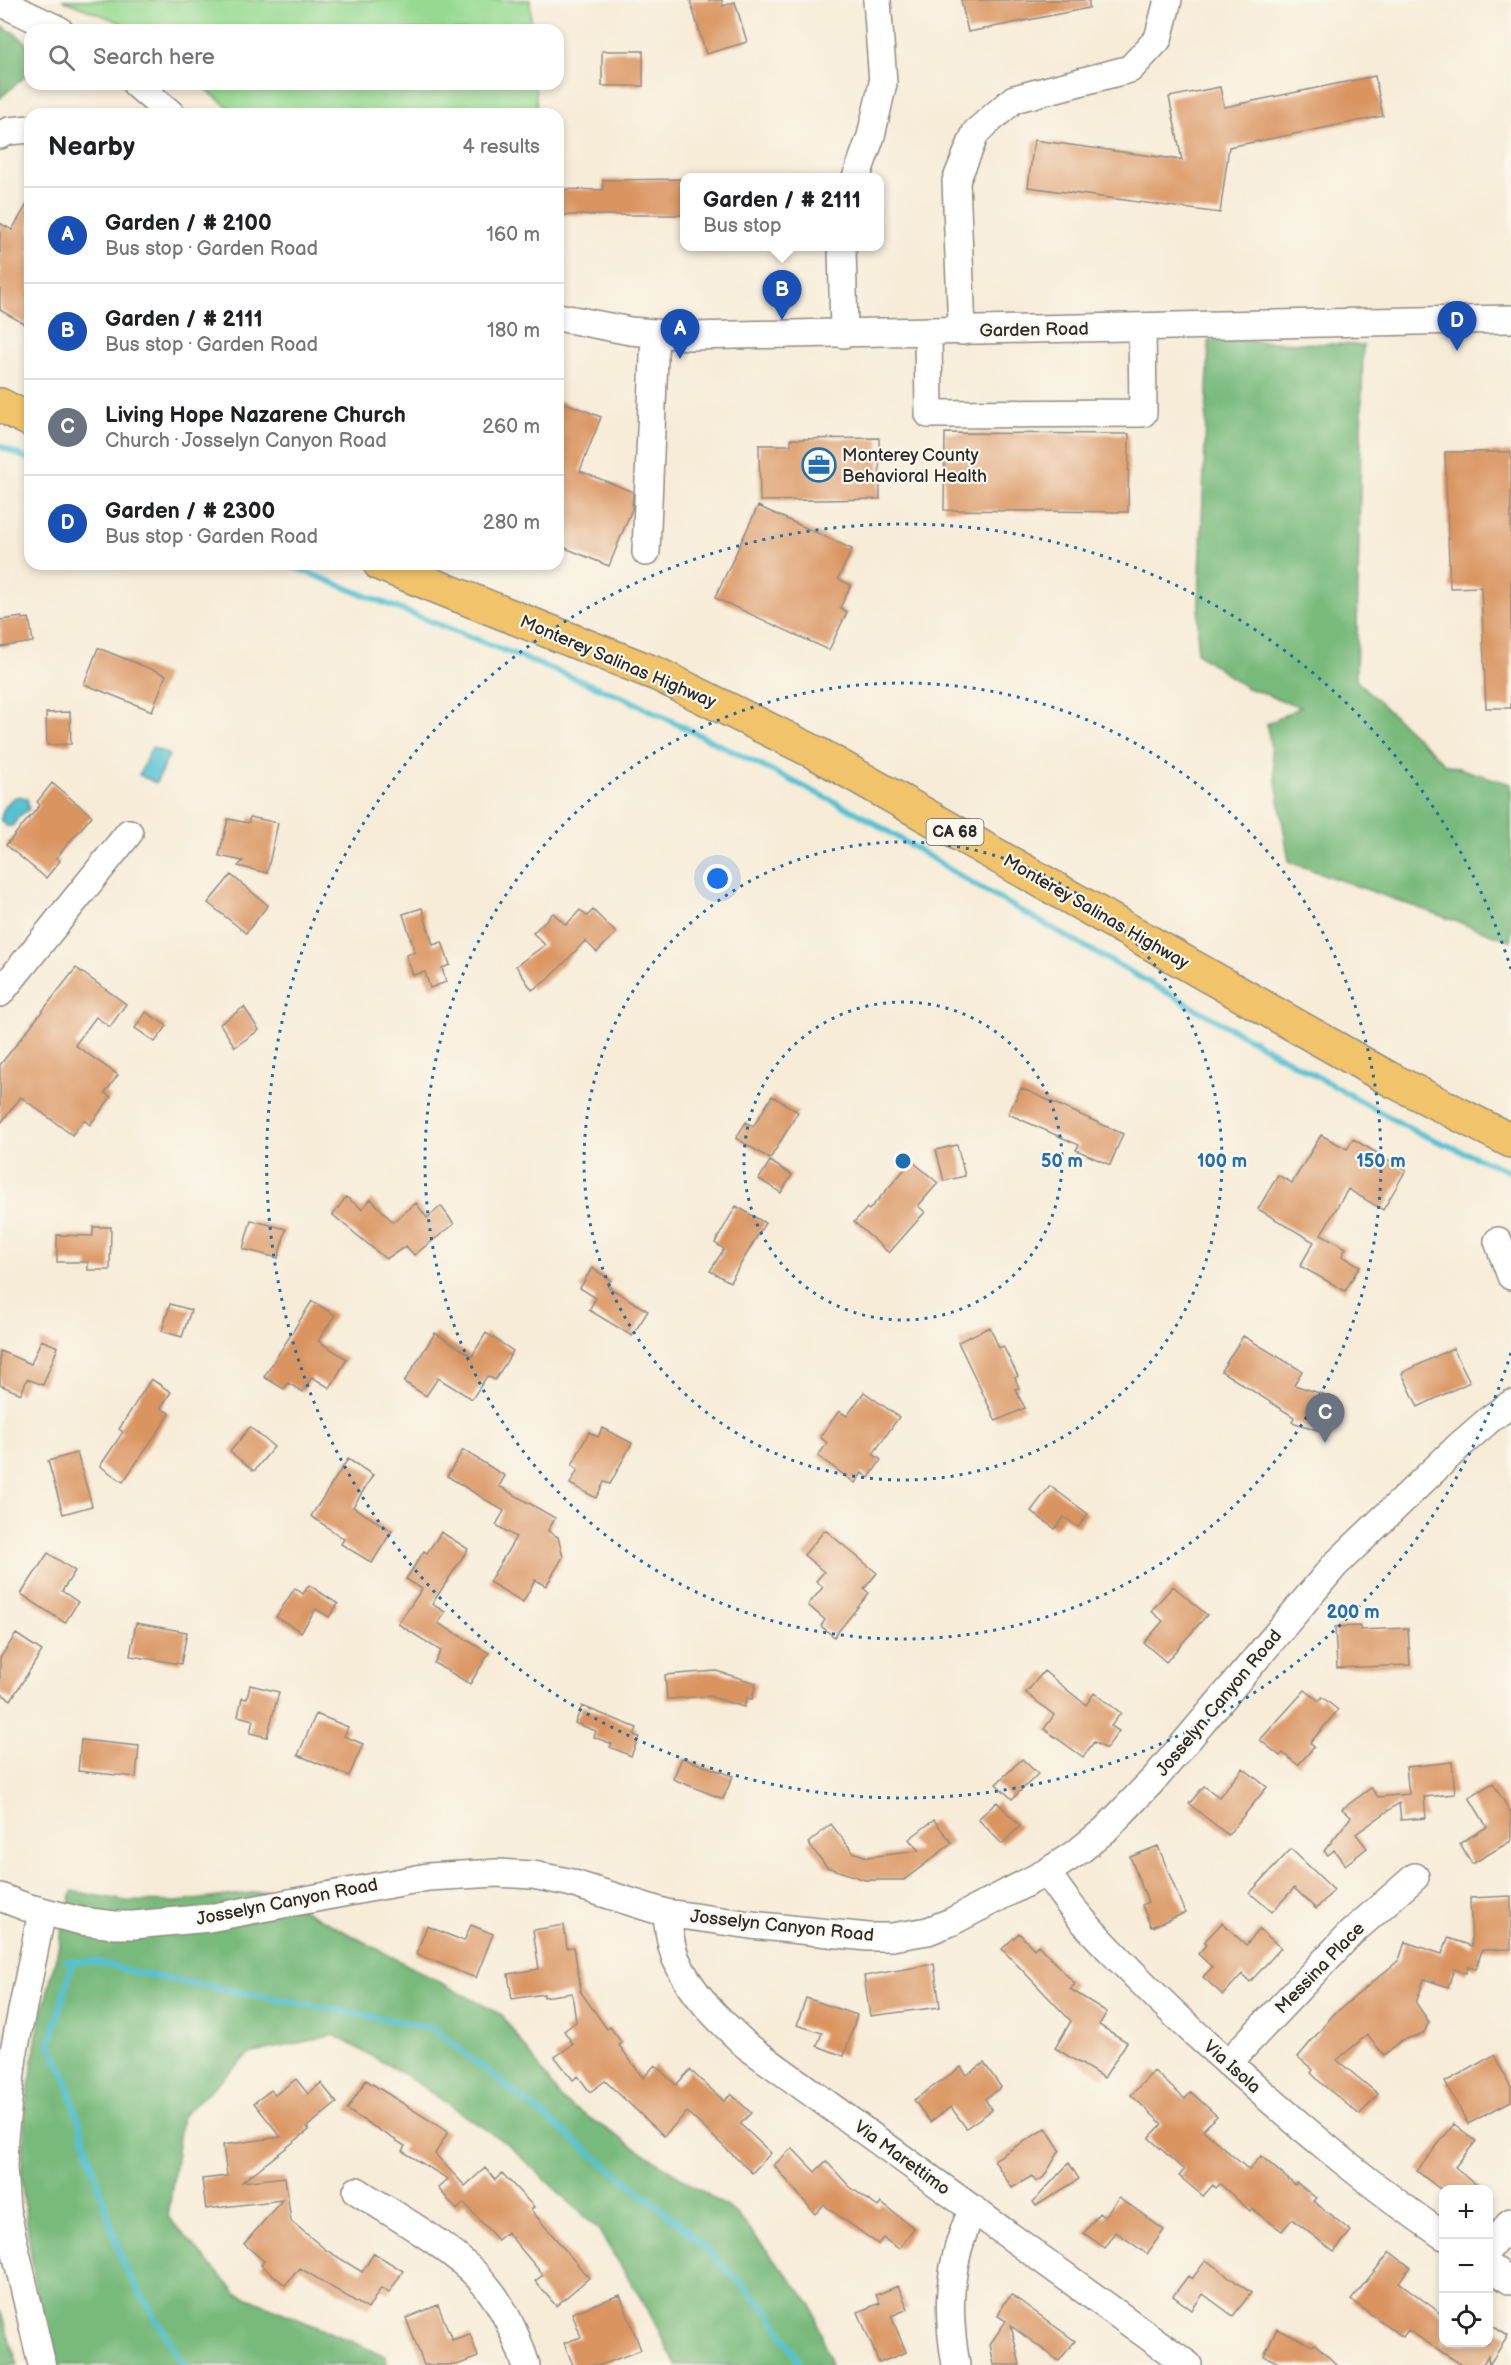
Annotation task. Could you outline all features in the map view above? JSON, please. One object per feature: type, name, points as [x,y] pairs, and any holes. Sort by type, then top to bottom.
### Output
[{"type":"highway","points":[[0,405],[24,417]]},
{"type":"highway","name":"Monterey Salinas Highway","points":[[395,570],[659,675],[818,754],[1378,1072],[1511,1141]]},
{"type":"street","points":[[857,173],[871,136],[883,84],[877,0]]},
{"type":"street","points":[[962,331],[956,181],[975,132],[1014,99],[1130,69],[1158,39],[1168,0]]},
{"type":"street","points":[[0,2],[48,24]]},
{"type":"street","points":[[143,90],[164,108]]},
{"type":"street","points":[[0,135],[9,131],[24,130]]},
{"type":"street","points":[[842,251],[844,334]]},
{"type":"street","name":"Garden Road","points":[[564,318],[655,333],[690,336],[1511,319]]},
{"type":"street","points":[[928,332],[929,414],[1143,413],[1142,327]]},
{"type":"street","points":[[646,552],[655,333]]},
{"type":"street","points":[[0,993],[129,833]]},
{"type":"street","points":[[1498,1241],[1511,1276]]},
{"type":"street","name":"Josselyn Canyon Road","points":[[0,1897],[42,1912],[81,1921],[115,1925],[179,1922],[428,1877],[496,1873],[532,1875],[568,1882],[666,1913],[774,1928],[868,1938],[928,1931],[951,1922],[1047,1872],[1105,1830],[1156,1777],[1335,1565],[1459,1446],[1511,1404]]},
{"type":"street","name":"Via Isola","points":[[1047,1872],[1060,1893],[1084,1923],[1166,2007],[1269,2101],[1439,2233]]},
{"type":"street","name":"Messina Place","points":[[1228,2063],[1352,1933],[1415,1877]]},
{"type":"street","points":[[42,1912],[13,2056],[3,2168],[10,2230],[42,2365]]},
{"type":"street","name":"Via Marettimo","points":[[666,1913],[675,1957],[691,1986],[711,2013],[747,2046],[1188,2365]]},
{"type":"street","points":[[357,2191],[470,2268],[500,2303],[526,2365]]},
{"type":"street","points":[[956,2365],[951,2324],[951,2279],[958,2245],[973,2210]]},
{"type":"street","points":[[1493,2243],[1511,2222]]},
{"type":"street","points":[[1493,2269],[1511,2280]]},
{"type":"green space","points":[[62,0],[530,0],[532,24],[123,24]]},
{"type":"green space","points":[[0,25],[24,41],[24,77],[0,98]]},
{"type":"green space","points":[[207,90],[535,90],[537,108],[229,108]]},
{"type":"green space","points":[[1209,340],[1363,345],[1356,680],[1445,764],[1511,784],[1511,941],[1289,862],[1267,724],[1301,707],[1245,687],[1197,653]]},
{"type":"green space","points":[[72,1891],[126,1901],[177,1902],[268,1891],[502,2015],[563,2101],[736,2213],[812,2305],[831,2365],[676,2365],[648,2310],[598,2229],[507,2144],[402,2073],[334,2035],[249,2054],[182,2116],[168,2217],[236,2293],[386,2356],[387,2365],[56,2365],[36,2292],[21,2178],[25,2114],[37,2035]]},
{"type":"green space","points":[[0,2310],[18,2365],[0,2365]]},
{"type":"water","points":[[152,747],[169,755],[156,783],[139,775]]},
{"type":"water","points":[[19,796],[27,798],[29,809],[18,817],[13,826],[6,826],[1,821],[4,809],[8,803]]},
{"type":"building","points":[[690,0],[722,0],[723,6],[735,2],[747,42],[706,54]]},
{"type":"building","points":[[961,0],[1089,0],[1089,8],[968,32]]},
{"type":"building","points":[[602,51],[643,51],[643,86],[602,86]]},
{"type":"building","points":[[1375,76],[1383,116],[1229,147],[1220,213],[1028,187],[1034,140],[1182,160],[1169,97],[1220,87],[1224,107]]},
{"type":"building","points":[[680,179],[680,215],[564,215],[564,189],[603,190],[603,180]]},
{"type":"building","points":[[24,209],[24,324],[0,310],[0,223],[12,230]]},
{"type":"building","points":[[564,402],[601,417],[580,471],[633,492],[632,509],[609,566],[564,547]]},
{"type":"building","points":[[945,433],[1129,434],[1128,512],[944,510]]},
{"type":"building","name":"Monterey County Behavioral Health","points":[[879,438],[880,499],[760,501],[759,445],[791,445],[791,439]]},
{"type":"building","points":[[1445,452],[1511,452],[1511,708],[1486,708],[1481,587],[1450,588]]},
{"type":"building","points":[[758,506],[852,549],[838,579],[851,585],[840,608],[847,612],[829,650],[715,598]]},
{"type":"building","points":[[22,617],[22,619],[29,618],[33,642],[1,647],[0,620]]},
{"type":"building","points":[[98,648],[166,675],[152,711],[84,684]]},
{"type":"building","points":[[70,712],[71,744],[47,745],[46,713]]},
{"type":"building","points":[[52,783],[92,816],[56,858],[60,861],[46,878],[6,845],[40,805],[37,802]]},
{"type":"building","points":[[250,817],[278,823],[267,873],[238,866],[243,861],[219,856],[228,819],[248,823]]},
{"type":"building","points":[[231,875],[268,905],[246,933],[208,903]]},
{"type":"building","points":[[422,908],[433,945],[442,942],[450,965],[442,968],[446,982],[430,988],[425,972],[413,975],[406,955],[415,952],[403,914]]},
{"type":"building","points":[[580,910],[587,916],[593,910],[616,933],[597,952],[585,941],[549,979],[532,990],[516,966],[545,945],[533,933],[553,913],[566,925]]},
{"type":"building","points":[[76,968],[126,1004],[110,1027],[96,1017],[75,1045],[118,1075],[105,1093],[111,1097],[90,1125],[84,1120],[72,1135],[21,1097],[0,1124],[0,1065]]},
{"type":"building","points":[[244,1007],[259,1030],[235,1047],[220,1024]]},
{"type":"building","points":[[146,1012],[167,1026],[155,1042],[135,1028]]},
{"type":"building","points":[[1021,1088],[1123,1134],[1110,1165],[1076,1150],[1079,1145],[1008,1114]]},
{"type":"building","points":[[772,1096],[798,1112],[770,1159],[736,1138],[746,1122],[753,1127]]},
{"type":"building","points":[[1321,1135],[1347,1149],[1353,1139],[1406,1170],[1383,1210],[1348,1189],[1321,1234],[1346,1248],[1342,1256],[1360,1266],[1345,1291],[1300,1266],[1314,1242],[1258,1209],[1278,1175],[1292,1183]]},
{"type":"building","points":[[957,1145],[965,1176],[944,1181],[936,1150]]},
{"type":"building","points":[[770,1161],[792,1175],[781,1193],[759,1179]]},
{"type":"building","points":[[912,1161],[938,1183],[918,1206],[925,1212],[889,1253],[854,1222],[867,1208],[869,1210]]},
{"type":"building","points":[[346,1197],[362,1209],[371,1199],[393,1222],[416,1203],[427,1218],[441,1206],[454,1224],[414,1255],[406,1246],[386,1259],[333,1215]]},
{"type":"building","points":[[736,1206],[765,1223],[730,1282],[710,1271],[724,1249],[715,1243]]},
{"type":"building","points":[[251,1220],[286,1229],[278,1258],[243,1249]]},
{"type":"building","points":[[93,1227],[111,1227],[110,1270],[88,1270],[88,1262],[57,1262],[57,1235],[93,1236]]},
{"type":"building","points":[[592,1268],[611,1280],[607,1286],[648,1311],[632,1336],[589,1310],[596,1298],[580,1288]]},
{"type":"building","points":[[312,1301],[335,1315],[318,1341],[347,1359],[330,1388],[312,1377],[303,1392],[288,1383],[284,1389],[264,1377]]},
{"type":"building","points":[[170,1304],[191,1310],[182,1337],[162,1331]]},
{"type":"building","points":[[990,1327],[999,1348],[1003,1346],[1018,1376],[1015,1378],[1019,1388],[1015,1389],[1025,1408],[996,1421],[958,1342]]},
{"type":"building","points":[[435,1333],[472,1356],[486,1333],[513,1351],[495,1380],[487,1376],[472,1399],[438,1378],[426,1396],[404,1382]]},
{"type":"building","points":[[1243,1336],[1302,1371],[1294,1385],[1338,1399],[1327,1433],[1292,1422],[1294,1417],[1221,1371]]},
{"type":"building","points":[[41,1340],[58,1347],[43,1385],[27,1379],[21,1394],[0,1385],[0,1351],[31,1364]]},
{"type":"building","points":[[1453,1348],[1470,1382],[1418,1407],[1402,1373]]},
{"type":"building","points":[[151,1379],[171,1392],[161,1408],[170,1414],[123,1482],[100,1466],[123,1432],[119,1429]]},
{"type":"building","points":[[864,1392],[899,1417],[873,1454],[881,1460],[869,1478],[862,1473],[855,1483],[818,1456],[827,1443],[820,1437],[839,1411],[847,1416]]},
{"type":"building","points":[[250,1427],[274,1447],[254,1471],[230,1452]]},
{"type":"building","points":[[602,1428],[632,1443],[610,1484],[604,1482],[596,1498],[570,1484],[578,1469],[572,1465],[589,1432],[598,1437]]},
{"type":"building","points":[[463,1450],[505,1476],[499,1486],[555,1518],[548,1531],[558,1537],[563,1557],[546,1586],[535,1580],[523,1602],[489,1582],[516,1537],[496,1525],[504,1511],[447,1476]]},
{"type":"building","points":[[77,1453],[92,1506],[63,1514],[48,1461]]},
{"type":"building","points":[[348,1459],[373,1475],[353,1507],[392,1531],[372,1563],[341,1544],[344,1539],[311,1516]]},
{"type":"building","points":[[1050,1486],[1088,1514],[1078,1527],[1064,1517],[1055,1529],[1031,1511]]},
{"type":"building","points":[[825,1530],[877,1573],[864,1589],[869,1593],[834,1637],[821,1626],[825,1620],[808,1605],[823,1587],[816,1581],[824,1572],[804,1555]]},
{"type":"building","points":[[441,1532],[468,1549],[432,1604],[445,1612],[438,1623],[489,1653],[470,1684],[434,1663],[441,1651],[398,1624],[422,1589],[406,1579],[424,1551],[427,1553]]},
{"type":"building","points":[[48,1553],[75,1571],[62,1591],[78,1602],[65,1623],[21,1594]]},
{"type":"building","points":[[309,1585],[338,1604],[329,1617],[316,1609],[301,1632],[276,1617],[295,1588],[303,1594]]},
{"type":"building","points":[[1173,1586],[1207,1615],[1166,1662],[1144,1643],[1163,1621],[1151,1611]]},
{"type":"building","points":[[136,1623],[187,1632],[181,1664],[130,1656]]},
{"type":"building","points":[[1360,1626],[1360,1630],[1408,1628],[1410,1665],[1337,1668],[1335,1627]]},
{"type":"building","points":[[16,1634],[42,1651],[11,1700],[0,1693],[0,1658]]},
{"type":"building","points":[[716,1671],[756,1683],[752,1699],[747,1698],[744,1707],[709,1696],[667,1699],[665,1675]]},
{"type":"building","points":[[1044,1671],[1086,1705],[1094,1693],[1121,1713],[1111,1726],[1119,1731],[1106,1749],[1094,1742],[1083,1757],[1044,1729],[1054,1715],[1026,1693]]},
{"type":"building","points":[[250,1685],[279,1692],[267,1737],[250,1733],[253,1720],[238,1716],[242,1698],[247,1699]]},
{"type":"building","points":[[1305,1690],[1319,1701],[1322,1697],[1338,1710],[1310,1743],[1314,1747],[1298,1765],[1283,1753],[1280,1756],[1260,1740]]},
{"type":"building","points":[[582,1706],[637,1728],[634,1735],[639,1737],[631,1756],[610,1747],[612,1744],[594,1737],[596,1731],[575,1723]]},
{"type":"building","points":[[316,1714],[348,1727],[344,1736],[363,1744],[349,1776],[298,1755]]},
{"type":"building","points":[[81,1740],[139,1746],[136,1777],[78,1771]]},
{"type":"building","points":[[682,1758],[733,1776],[723,1799],[673,1779]]},
{"type":"building","points":[[1022,1759],[1038,1774],[1012,1799],[996,1784]]},
{"type":"building","points":[[1452,1762],[1455,1794],[1424,1797],[1426,1818],[1401,1820],[1399,1803],[1356,1834],[1367,1848],[1345,1865],[1334,1850],[1328,1855],[1324,1851],[1351,1817],[1342,1809],[1371,1788],[1378,1797],[1409,1794],[1406,1767]]},
{"type":"building","points":[[1243,1768],[1267,1787],[1228,1835],[1189,1804],[1204,1786],[1219,1797]]},
{"type":"building","points":[[1493,1783],[1511,1813],[1511,1841],[1472,1864],[1460,1843],[1487,1827],[1469,1797]]},
{"type":"building","points":[[997,1802],[1020,1826],[1002,1844],[978,1819]]},
{"type":"building","points":[[934,1820],[952,1843],[904,1880],[865,1880],[827,1867],[808,1843],[831,1824],[853,1852],[867,1857],[919,1851],[909,1839]]},
{"type":"building","points":[[1158,1846],[1185,1913],[1151,1927],[1142,1905],[1148,1902],[1130,1857]]},
{"type":"building","points":[[1291,1849],[1334,1890],[1316,1909],[1294,1888],[1272,1912],[1250,1893]]},
{"type":"building","points":[[1511,1896],[1511,1949],[1482,1950],[1476,1969],[1468,1966],[1466,1973],[1454,1969],[1448,1987],[1424,1979],[1416,2003],[1429,2022],[1423,2034],[1402,2040],[1384,2055],[1367,2035],[1337,2060],[1378,2094],[1360,2115],[1311,2073],[1313,2070],[1298,2057],[1333,2015],[1399,1960],[1405,1942],[1442,1954],[1448,1938],[1472,1946],[1470,1898]]},
{"type":"building","points":[[1222,1923],[1246,1945],[1260,1929],[1281,1948],[1250,1982],[1242,1974],[1223,1995],[1203,1977],[1212,1967],[1198,1954],[1206,1945],[1204,1942]]},
{"type":"building","points":[[471,1925],[493,1934],[476,1978],[416,1954],[427,1926],[464,1941]]},
{"type":"building","points":[[564,1925],[567,1948],[574,1947],[580,1991],[607,2029],[610,2027],[622,2043],[619,2045],[643,2078],[655,2065],[676,2085],[690,2070],[724,2101],[731,2094],[751,2113],[740,2124],[771,2153],[752,2173],[687,2112],[664,2136],[605,2081],[590,2092],[578,2076],[573,2080],[555,2057],[573,2044],[564,2031],[576,2022],[572,1993],[512,1999],[508,1974],[539,1969],[533,1930]]},
{"type":"building","points":[[1019,1933],[1034,1949],[1038,1945],[1075,1984],[1070,1989],[1107,2012],[1099,2025],[1127,2042],[1104,2078],[1055,2048],[1071,2021],[1002,1949]]},
{"type":"building","points":[[934,1964],[940,2007],[870,2016],[864,1976]]},
{"type":"building","points":[[806,1998],[857,2015],[844,2056],[817,2046],[822,2033],[797,2025]]},
{"type":"building","points":[[1494,2055],[1511,2087],[1511,2101],[1468,2124],[1445,2082]]},
{"type":"building","points":[[984,2063],[1001,2087],[985,2099],[992,2110],[966,2128],[951,2107],[930,2122],[914,2100],[961,2067],[967,2075]]},
{"type":"building","points":[[1154,2071],[1185,2099],[1191,2092],[1217,2116],[1203,2130],[1249,2170],[1261,2156],[1295,2185],[1297,2183],[1316,2198],[1313,2201],[1351,2231],[1334,2252],[1292,2219],[1282,2231],[1252,2209],[1250,2211],[1220,2184],[1216,2188],[1213,2185],[1203,2196],[1179,2176],[1184,2170],[1149,2138],[1162,2124],[1131,2095]]},
{"type":"building","points":[[296,2079],[308,2094],[321,2083],[337,2103],[307,2127],[309,2130],[242,2182],[285,2177],[291,2221],[326,2250],[362,2272],[374,2253],[403,2271],[389,2293],[381,2288],[368,2309],[300,2268],[285,2285],[261,2265],[264,2261],[244,2244],[282,2200],[206,2209],[202,2179],[227,2176],[223,2145],[281,2137],[254,2103],[271,2090],[275,2095]]},
{"type":"building","points":[[366,2080],[448,2132],[435,2154],[465,2186],[485,2168],[495,2180],[502,2173],[534,2207],[531,2210],[589,2278],[556,2306],[535,2281],[543,2275],[507,2232],[498,2240],[464,2203],[457,2210],[438,2188],[448,2179],[402,2151],[405,2146],[347,2110]]},
{"type":"building","points":[[1454,2124],[1476,2141],[1455,2167],[1477,2185],[1439,2185],[1439,2188],[1417,2171]]},
{"type":"building","points":[[1046,2128],[1060,2150],[1044,2177],[1036,2182],[1032,2176],[1012,2188],[994,2160]]},
{"type":"building","points":[[792,2148],[815,2172],[826,2161],[850,2187],[878,2207],[881,2203],[914,2228],[899,2249],[883,2238],[878,2244],[824,2205],[815,2214],[774,2165]]},
{"type":"building","points":[[1069,2163],[1079,2179],[1036,2206],[1033,2202]]},
{"type":"building","points":[[1119,2197],[1164,2230],[1147,2254],[1116,2232],[1105,2248],[1084,2233],[1099,2213],[1104,2217]]},
{"type":"building","points":[[1390,2252],[1410,2267],[1399,2282],[1439,2312],[1439,2347],[1493,2347],[1493,2326],[1508,2336],[1489,2365],[1488,2356],[1482,2365],[1462,2365],[1408,2330],[1403,2337],[1351,2300]]},
{"type":"building","points":[[1206,2260],[1251,2293],[1233,2316],[1203,2294],[1192,2310],[1173,2296],[1188,2276],[1192,2279]]},
{"type":"building","points":[[898,2286],[908,2309],[891,2316],[906,2352],[879,2363],[858,2312],[880,2303],[876,2295]]},
{"type":"building","points":[[620,2295],[641,2350],[601,2365],[573,2365],[564,2343],[581,2337],[572,2313]]},
{"type":"building","points":[[1012,2295],[1075,2341],[1059,2361],[1011,2326],[1020,2365],[994,2365],[990,2344],[1006,2321],[998,2316],[1003,2304]]},
{"type":"building","points":[[438,2305],[452,2340],[470,2334],[478,2357],[457,2365],[424,2365],[406,2318]]},
{"type":"building","points":[[1277,2329],[1312,2346],[1315,2344],[1337,2365],[1283,2365],[1264,2356]]},
{"type":"waterway","points":[[0,446],[24,457]]},
{"type":"waterway","points":[[301,570],[627,699],[863,816],[975,885],[1416,1132],[1511,1172]]},
{"type":"waterway","points":[[66,1961],[99,1962],[132,1972],[433,2028],[679,2223],[768,2310],[801,2365]]},
{"type":"waterway","points":[[73,1961],[50,2044],[64,2073],[123,2264],[184,2365]]},
{"type":"place","name":"Garden / # 2111","points":[[782,320]]},
{"type":"place","name":"Garden / # 2300","points":[[1457,351]]},
{"type":"place","name":"Garden / # 2100","points":[[680,359]]},
{"type":"place","name":"Monterey County Behavioral Health","points":[[819,465]]},
{"type":"place","name":"Living Hope Nazarene Church","points":[[1325,1443]]}]
